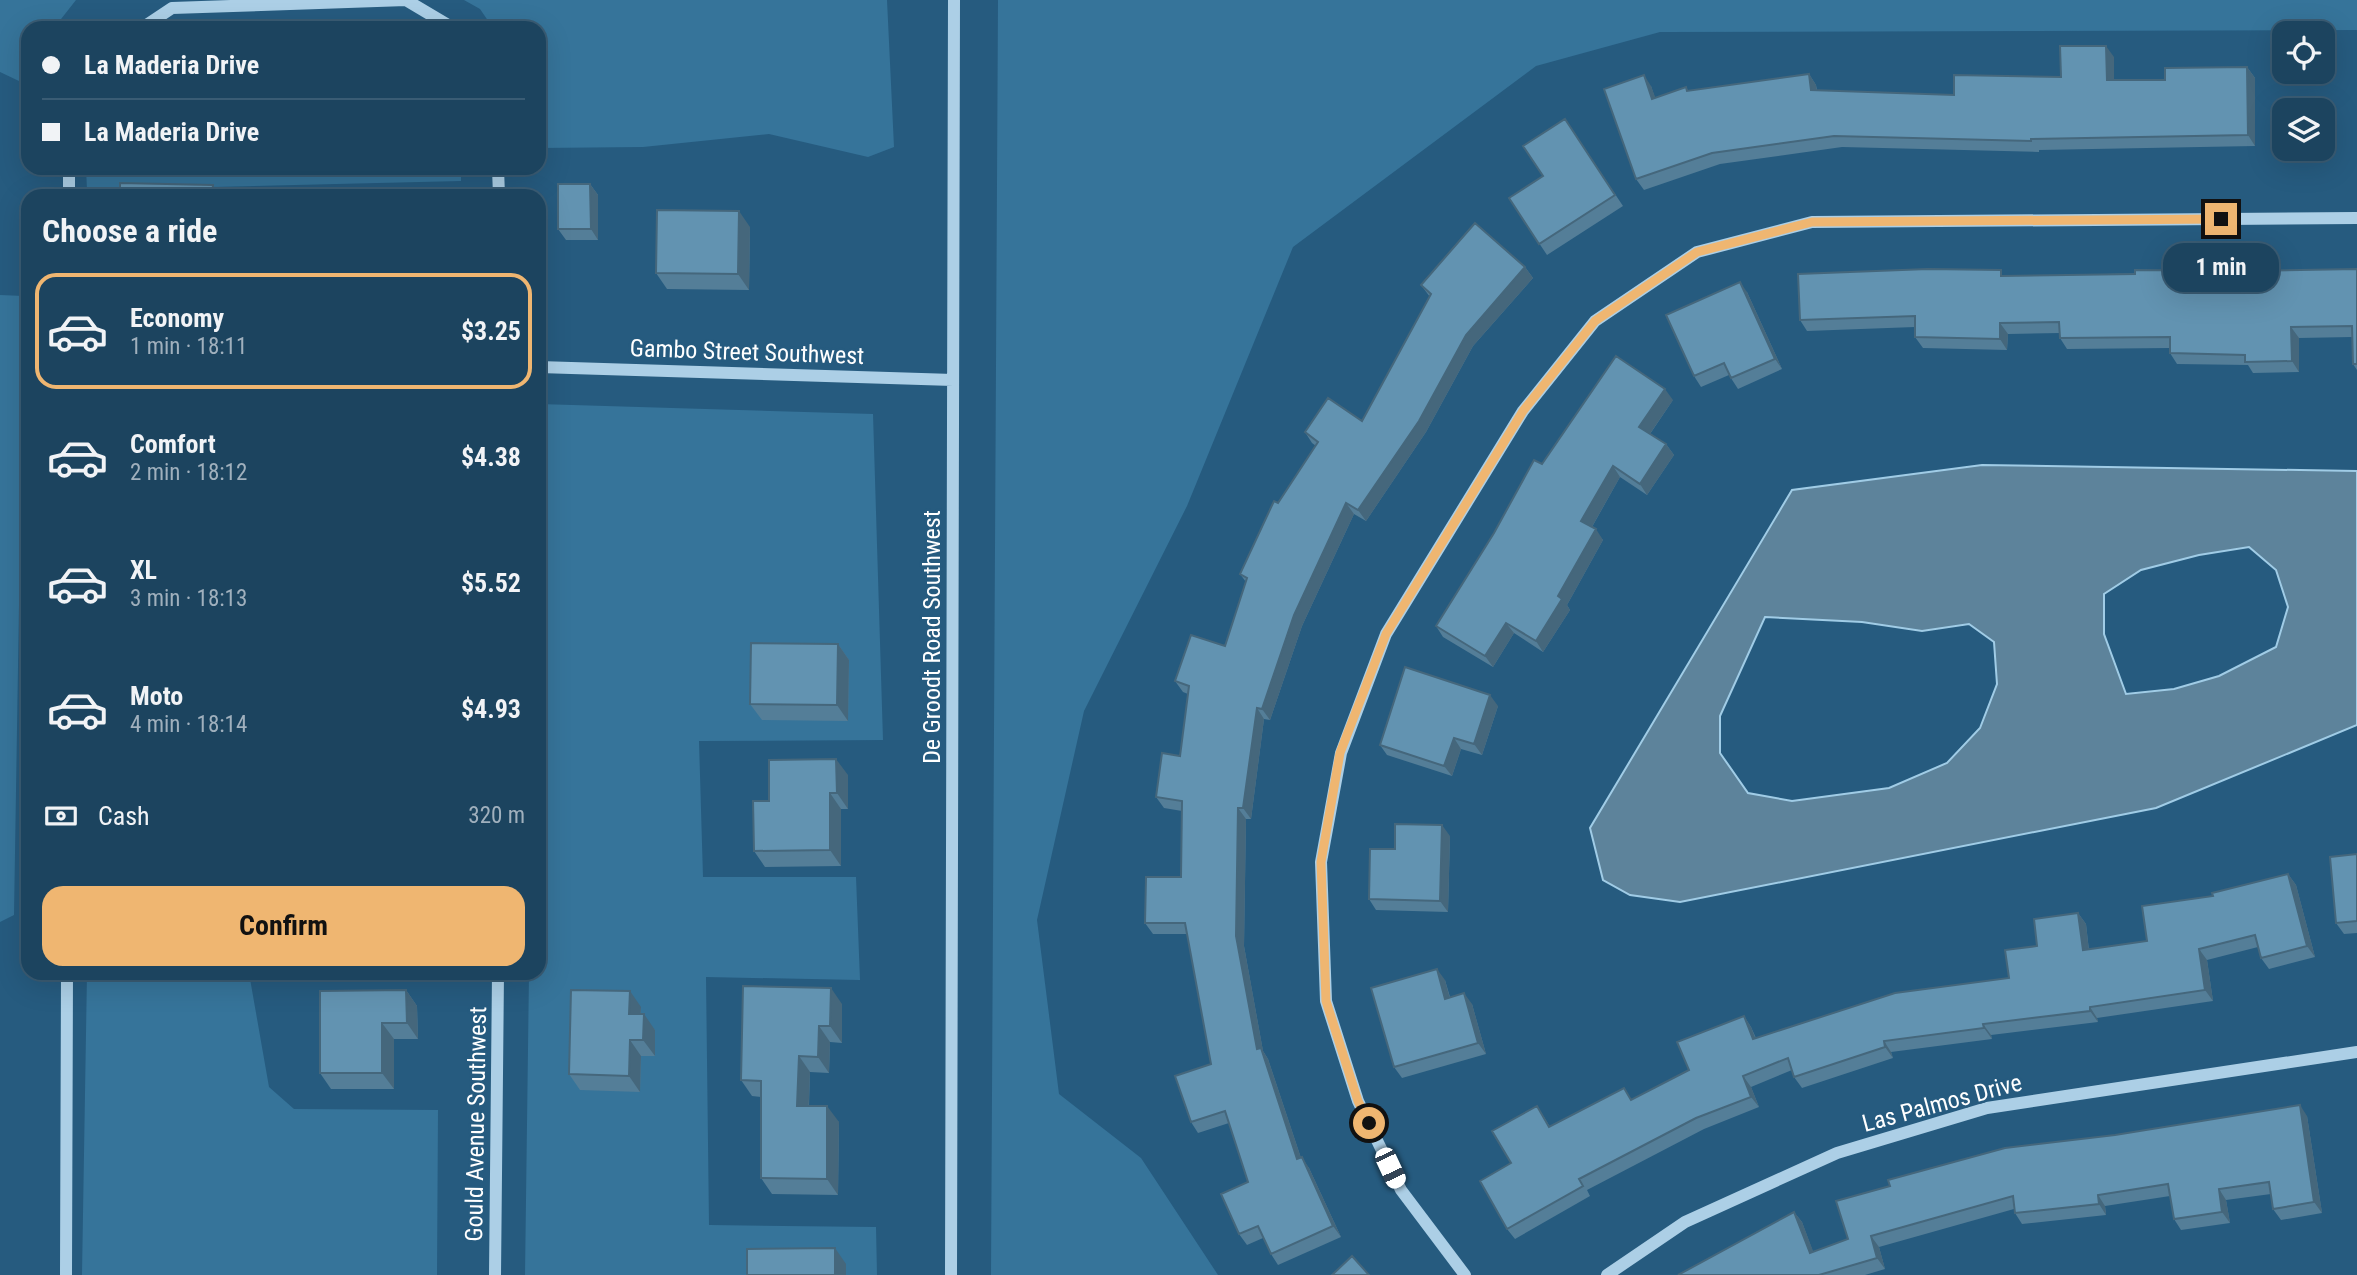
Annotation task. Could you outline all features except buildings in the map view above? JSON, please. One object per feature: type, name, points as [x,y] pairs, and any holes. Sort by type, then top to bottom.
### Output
[{"type":"street","points":[[152,21],[172,8],[406,0],[441,21]]},
{"type":"street","name":"De Groodt Road Southwest","points":[[951,1275],[954,0]]},
{"type":"street","points":[[1465,1275],[1401,1190],[1358,1101],[1326,1001],[1321,862],[1340,753],[1386,634],[1523,411],[1595,321],[1697,252],[1812,222],[2357,218]]},
{"type":"street","name":"Gambo Street Southwest","points":[[546,367],[953,380]]},
{"type":"street","points":[[66,980],[66,1275]]},
{"type":"street","name":"Gould Avenue Southwest","points":[[495,1275],[498,980]]},
{"type":"street","name":"Las Palmos Drive","points":[[1608,1275],[1685,1222],[1837,1153],[1987,1108],[2357,1052]]},
{"type":"shaded area","points":[[0,0],[76,0],[60,21],[21,21],[21,82],[0,72]]},
{"type":"shaded area","points":[[464,0],[887,0],[894,147],[868,157],[769,134],[643,147],[546,148],[546,21],[488,21],[480,9]]},
{"type":"shaded area","points":[[998,0],[2357,0],[2357,30],[2335,30],[2335,21],[2272,21],[2272,30],[1660,32],[1536,66],[1293,247],[1187,506],[1084,711],[1037,920],[1059,1094],[1141,1158],[1218,1275],[991,1275]]},
{"type":"shaded area","points":[[86,175],[461,175],[461,181],[87,189]]},
{"type":"shaded area","points":[[0,295],[21,296],[21,482],[14,915],[0,922]]},
{"type":"shaded area","points":[[546,404],[873,414],[883,740],[699,741],[703,877],[856,877],[860,980],[706,977],[709,1225],[876,1227],[877,1275],[525,1275],[529,980],[546,980]]},
{"type":"shaded area","points":[[1982,465],[2357,471],[2357,725],[2156,808],[1680,902],[1630,895],[1603,880],[1590,828],[1792,490]],"holes":[[[2249,547],[2276,570],[2288,607],[2276,647],[2219,676],[2174,689],[2126,694],[2104,634],[2104,594],[2141,570],[2199,555]],[[1765,617],[1862,622],[1922,631],[1969,624],[1994,642],[1997,684],[1980,728],[1947,763],[1889,788],[1792,801],[1748,793],[1720,753],[1720,716]]]},
{"type":"shaded area","points":[[87,980],[250,980],[269,1087],[294,1109],[438,1110],[437,1275],[82,1275]]},
{"type":"route","points":[[1369,1123],[1358,1101],[1326,1001],[1321,862],[1340,753],[1386,634],[1523,411],[1595,321],[1697,252],[1812,222],[2221,219]]}]
